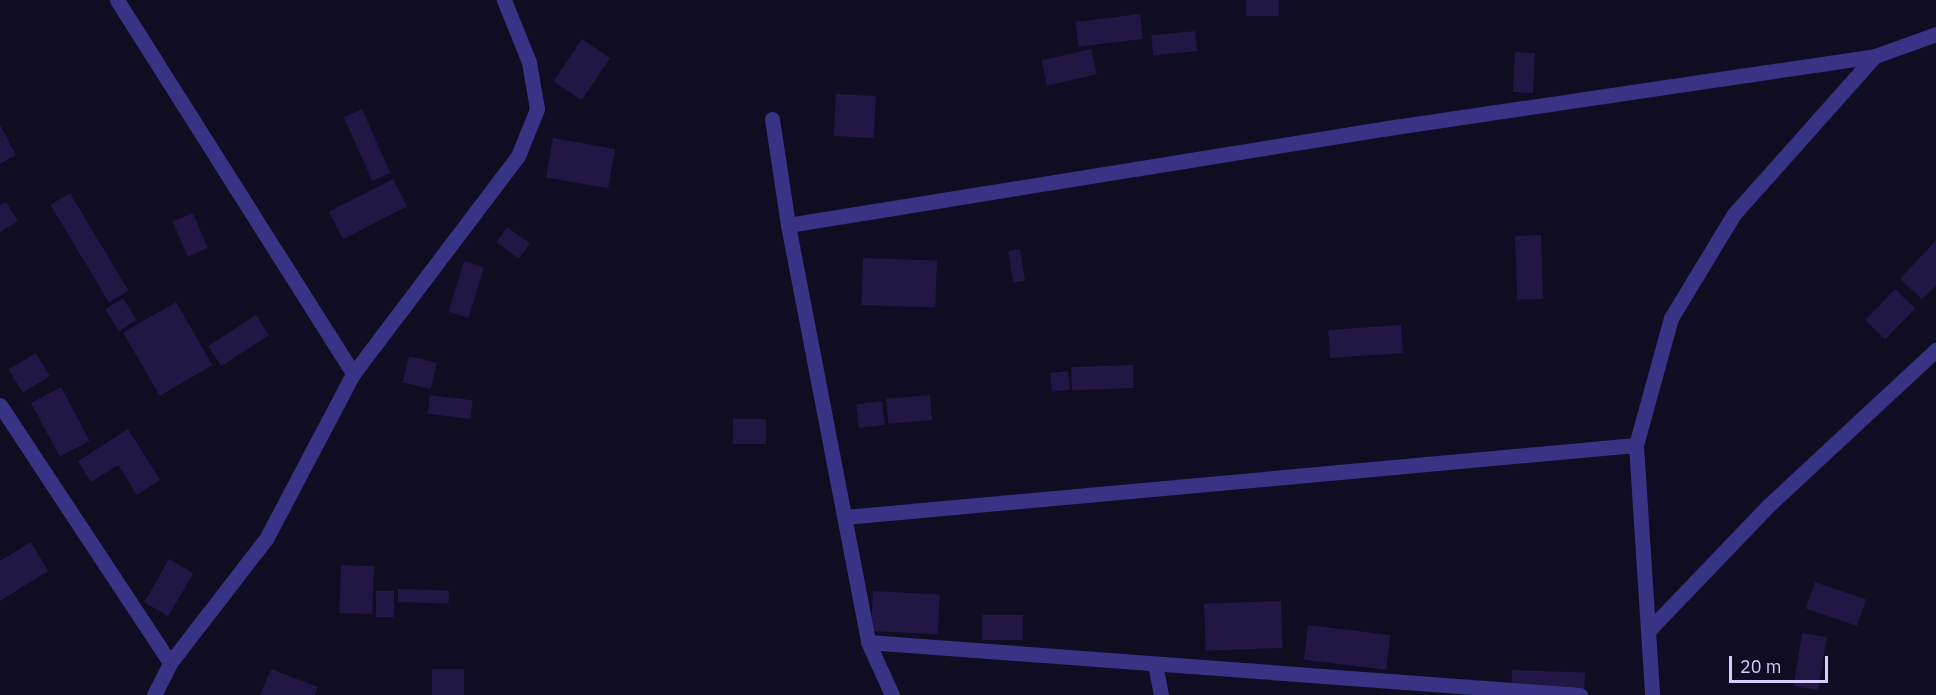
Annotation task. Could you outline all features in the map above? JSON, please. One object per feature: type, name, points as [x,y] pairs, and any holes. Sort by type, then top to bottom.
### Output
[{"type":"street","points":[[117,0],[353,374]]},
{"type":"street","points":[[154,695],[170,663],[266,539],[353,374],[518,156],[537,109],[529,62],[504,0]]},
{"type":"street","points":[[788,225],[1376,129],[1875,56],[1936,34]]},
{"type":"street","points":[[1652,695],[1636,445],[1671,318],[1734,214],[1875,56]]},
{"type":"street","points":[[772,119],[788,225],[868,642],[892,695]]},
{"type":"street","points":[[1648,632],[1769,505],[1936,350]]},
{"type":"street","points":[[0,405],[170,663]]},
{"type":"street","points":[[845,517],[1636,445]]},
{"type":"street","points":[[868,642],[1580,695]]},
{"type":"street","points":[[1155,664],[1161,695]]},
{"type":"building","points":[[1246,0],[1279,0],[1279,16],[1246,16]]},
{"type":"building","points":[[1140,14],[1143,39],[1079,47],[1075,22]]},
{"type":"building","points":[[1195,31],[1197,51],[1153,55],[1151,36]]},
{"type":"building","points":[[582,39],[610,58],[582,100],[553,81]]},
{"type":"building","points":[[1091,49],[1097,74],[1047,86],[1041,60]]},
{"type":"building","points":[[1515,52],[1535,53],[1533,93],[1513,92]]},
{"type":"building","points":[[836,94],[876,96],[874,138],[834,136]]},
{"type":"building","points":[[362,109],[390,173],[372,181],[344,117]]},
{"type":"building","points":[[0,125],[16,155],[0,164]]},
{"type":"building","points":[[553,138],[615,149],[608,188],[546,177]]},
{"type":"building","points":[[393,179],[407,207],[343,239],[329,212]]},
{"type":"building","points":[[70,193],[129,291],[109,303],[50,205]]},
{"type":"building","points":[[6,202],[18,221],[0,232],[0,205]]},
{"type":"building","points":[[193,213],[208,248],[188,257],[173,222]]},
{"type":"building","points":[[507,227],[530,243],[519,259],[496,243]]},
{"type":"building","points":[[1541,235],[1543,299],[1517,300],[1515,236]]},
{"type":"building","points":[[1936,240],[1936,285],[1922,299],[1900,279]]},
{"type":"building","points":[[1020,249],[1025,281],[1013,282],[1008,251]]},
{"type":"building","points":[[863,258],[937,261],[935,308],[861,305]]},
{"type":"building","points":[[464,261],[484,267],[469,318],[449,312]]},
{"type":"building","points":[[1895,289],[1915,308],[1885,339],[1865,320]]},
{"type":"building","points":[[123,298],[137,320],[119,331],[105,309]]},
{"type":"building","points":[[176,302],[213,365],[160,396],[123,332]]},
{"type":"building","points":[[256,315],[269,335],[221,366],[208,346]]},
{"type":"building","points":[[1401,325],[1403,353],[1330,358],[1328,330]]},
{"type":"building","points":[[36,353],[50,376],[22,393],[9,369]]},
{"type":"building","points":[[409,356],[437,363],[431,389],[402,382]]},
{"type":"building","points":[[1133,365],[1134,388],[1072,390],[1071,367]]},
{"type":"building","points":[[1068,371],[1070,390],[1052,392],[1050,373]]},
{"type":"building","points":[[61,387],[90,441],[60,457],[31,403]]},
{"type":"building","points":[[430,395],[473,400],[470,419],[428,414]]},
{"type":"building","points":[[930,395],[932,420],[888,424],[886,399]]},
{"type":"building","points":[[882,401],[885,425],[859,428],[856,404]]},
{"type":"building","points":[[733,419],[766,419],[766,444],[733,444]]},
{"type":"building","points":[[128,429],[160,480],[137,495],[118,465],[91,482],[78,461]]},
{"type":"building","points":[[31,542],[48,571],[0,601],[0,561]]},
{"type":"building","points":[[169,559],[193,573],[168,616],[144,602]]},
{"type":"building","points":[[341,565],[374,566],[372,614],[339,613]]},
{"type":"building","points":[[1815,582],[1866,600],[1857,626],[1806,608]]},
{"type":"building","points":[[398,589],[449,591],[449,604],[398,602]]},
{"type":"building","points":[[376,591],[394,591],[394,617],[376,617]]},
{"type":"building","points":[[873,591],[940,595],[938,634],[871,631]]},
{"type":"building","points":[[1281,601],[1283,648],[1206,651],[1204,604]]},
{"type":"building","points":[[982,615],[1023,615],[1023,640],[982,640]]},
{"type":"building","points":[[1308,625],[1390,635],[1386,670],[1304,660]]},
{"type":"building","points":[[1802,633],[1827,637],[1818,690],[1794,686]]},
{"type":"building","points":[[271,669],[318,687],[315,695],[260,695]]},
{"type":"building","points":[[432,669],[464,669],[464,695],[432,695]]},
{"type":"building","points":[[1512,670],[1585,673],[1584,695],[1511,694]]}]
